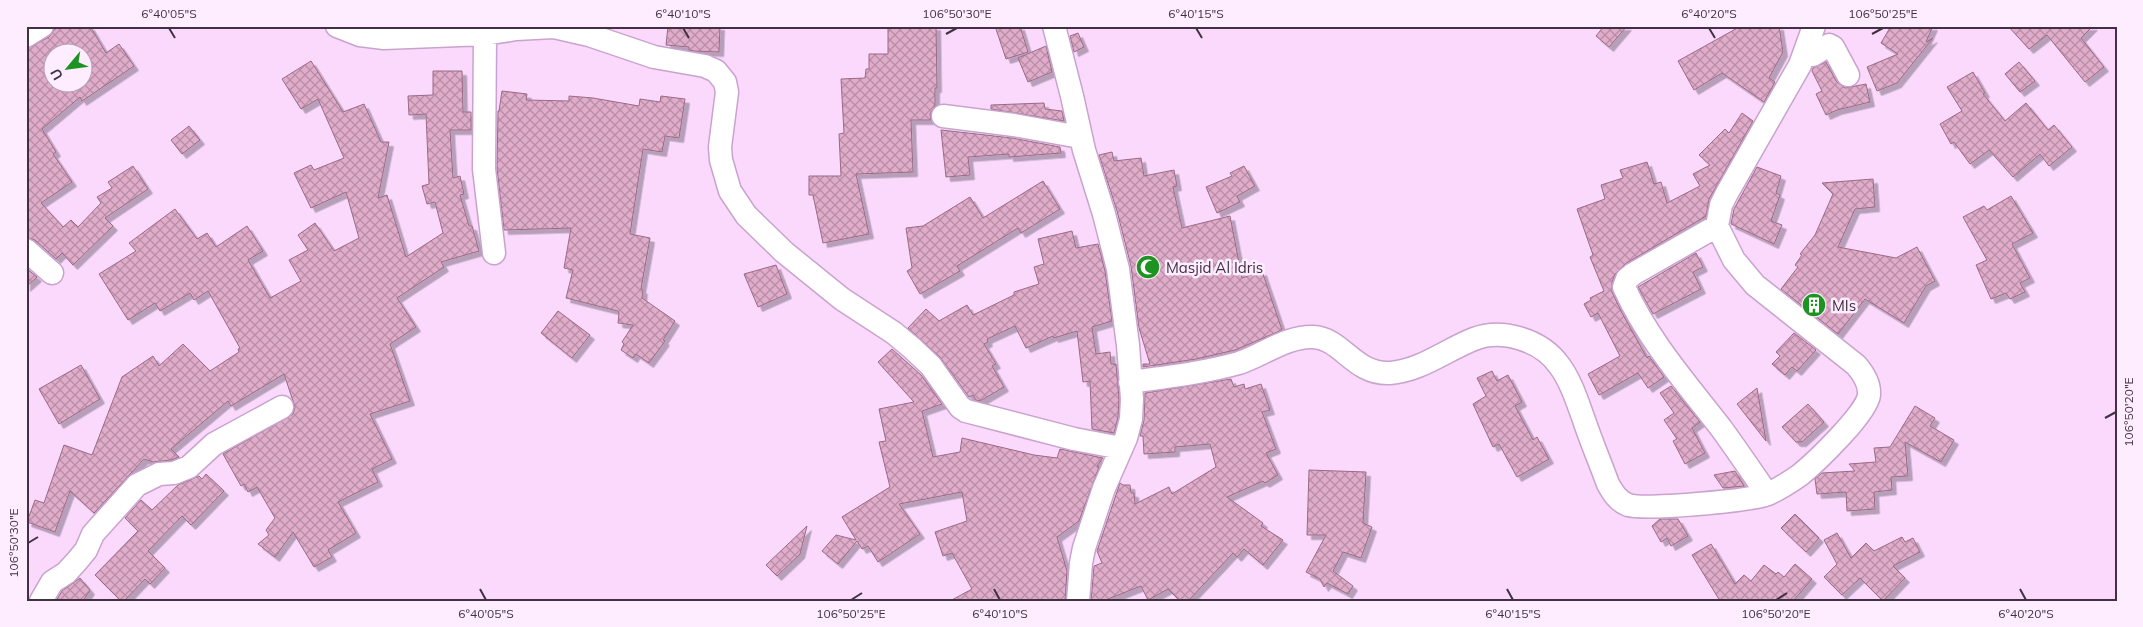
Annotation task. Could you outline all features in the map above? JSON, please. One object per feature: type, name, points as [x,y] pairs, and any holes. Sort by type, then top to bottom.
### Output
[{"type":"street","points":[[26,36],[42,26]]},
{"type":"street","points":[[337,26],[370,38],[485,34],[516,29],[554,27],[589,35],[654,57],[705,66],[716,71],[725,82],[727,92],[720,147],[724,176],[730,191],[742,210],[772,240],[842,298],[894,333],[912,348],[931,366],[960,408],[1050,433],[1121,448]]},
{"type":"street","points":[[1054,26],[1072,96],[1080,137],[1104,214],[1118,269],[1130,382],[1131,419],[1100,499],[1084,548],[1078,601]]},
{"type":"street","points":[[1130,382],[1175,376],[1237,363],[1305,337],[1327,340],[1363,368],[1376,372],[1395,373],[1417,366],[1474,339],[1502,334],[1526,341],[1547,353],[1558,363],[1570,383],[1608,484],[1616,498],[1626,504],[1638,507],[1654,507],[1740,499],[1767,494],[1801,474],[1838,438],[1868,402],[1869,393],[1868,382],[1856,365],[1755,285],[1734,260],[1717,226],[1721,205],[1806,52],[1814,26]]},
{"type":"street","points":[[485,34],[484,168],[494,254]]},
{"type":"street","points":[[1806,52],[1813,55],[1829,45],[1833,47],[1848,75]]},
{"type":"street","points":[[943,116],[1014,125],[1080,137]]},
{"type":"street","points":[[1717,226],[1633,274],[1627,278],[1624,287],[1638,316],[1661,351],[1723,431],[1767,494]]},
{"type":"street","points":[[26,250],[52,273]]},
{"type":"street","points":[[40,601],[52,582],[66,573],[77,561],[86,550],[93,534],[137,485],[159,474],[174,473],[189,467],[214,444],[282,407]]},
{"type":"building","points":[[60,26],[90,26],[106,53],[119,44],[134,66],[82,101],[80,97],[42,129],[56,152],[53,154],[72,182],[41,203],[63,227],[71,220],[78,227],[101,203],[97,197],[112,188],[108,182],[133,166],[148,189],[105,218],[113,226],[73,265],[62,253],[56,259],[35,240],[26,237],[26,49],[49,37]]},
{"type":"building","points":[[668,26],[720,26],[719,52],[695,51],[689,50],[689,47],[666,45]]},
{"type":"building","points":[[888,26],[936,26],[937,88],[935,88],[935,106],[930,114],[931,120],[911,120],[913,172],[856,174],[869,234],[823,243],[813,195],[809,195],[809,176],[841,176],[839,134],[844,133],[841,79],[865,78],[866,69],[869,69],[869,54],[888,54]]},
{"type":"building","points":[[995,26],[1020,26],[1028,52],[1006,59]]},
{"type":"building","points":[[1604,26],[1627,26],[1609,47],[1596,36]]},
{"type":"building","points":[[1741,26],[1779,26],[1783,52],[1769,78],[1775,82],[1764,102],[1722,73],[1694,90],[1678,61]]},
{"type":"building","points":[[1891,26],[1933,26],[1926,42],[1933,38],[1897,83],[1877,91],[1867,67],[1898,54],[1881,43]]},
{"type":"building","points":[[2008,26],[2093,26],[2081,38],[2104,67],[2085,82],[2047,35],[2029,49]]},
{"type":"building","points":[[1078,33],[1084,47],[1074,52],[1070,36]]},
{"type":"building","points":[[1046,46],[1052,72],[1028,82],[1018,58]]},
{"type":"building","points":[[311,61],[343,112],[364,104],[381,142],[389,142],[378,198],[387,195],[406,257],[443,233],[435,202],[427,204],[422,186],[429,184],[426,114],[409,115],[408,96],[433,95],[433,71],[462,71],[463,112],[471,112],[471,130],[450,130],[453,178],[460,176],[464,194],[460,195],[479,251],[441,262],[444,267],[397,298],[416,327],[390,344],[410,401],[370,414],[392,459],[372,469],[378,482],[338,502],[356,533],[328,550],[332,557],[314,567],[293,532],[275,557],[258,544],[269,535],[266,530],[275,518],[257,487],[248,492],[244,484],[241,486],[223,454],[293,414],[295,407],[284,374],[231,406],[228,401],[171,449],[179,457],[153,462],[144,459],[94,513],[70,491],[55,532],[27,522],[35,500],[44,503],[64,445],[92,455],[122,377],[153,356],[159,366],[183,344],[210,371],[239,352],[238,349],[240,348],[208,291],[194,300],[190,293],[160,311],[155,303],[128,320],[99,274],[136,251],[129,243],[175,209],[197,239],[207,233],[216,247],[247,226],[263,251],[248,260],[270,298],[301,281],[289,260],[308,250],[298,235],[315,223],[334,251],[359,238],[346,192],[311,208],[294,173],[311,165],[314,170],[344,158],[318,99],[301,109],[282,79]]},
{"type":"building","points":[[1826,62],[1836,81],[1845,88],[1866,84],[1870,102],[1837,110],[1826,115],[1816,94],[1822,91],[1812,71],[1813,68]]},
{"type":"building","points":[[2019,62],[2035,81],[2020,92],[2005,74]]},
{"type":"building","points":[[1973,72],[1985,93],[1983,94],[2005,121],[2026,103],[2048,130],[2054,125],[2072,147],[2049,166],[2040,154],[2013,177],[1989,150],[1970,164],[1954,142],[1951,144],[1940,124],[1962,111],[1947,87]]},
{"type":"building","points":[[502,91],[527,94],[526,100],[569,101],[569,96],[639,106],[640,99],[660,102],[661,96],[685,99],[679,138],[665,136],[662,152],[643,149],[630,234],[650,238],[641,289],[643,290],[642,298],[675,321],[663,340],[665,341],[649,363],[636,354],[633,358],[621,350],[624,344],[622,342],[633,325],[618,323],[618,311],[566,298],[573,270],[564,268],[571,228],[504,230],[497,168],[498,111]]},
{"type":"building","points":[[1044,103],[1045,109],[1062,111],[1064,121],[991,109],[991,105]]},
{"type":"building","points":[[1742,113],[1753,121],[1709,199],[1706,216],[1625,264],[1615,274],[1612,282],[1612,292],[1622,313],[1647,358],[1649,356],[1664,377],[1648,388],[1638,373],[1599,395],[1588,374],[1620,356],[1598,313],[1591,317],[1584,304],[1591,300],[1590,298],[1604,291],[1590,257],[1593,255],[1577,209],[1605,199],[1601,185],[1623,178],[1620,170],[1647,162],[1654,184],[1661,182],[1667,203],[1700,186],[1693,174],[1710,165],[1699,155],[1725,129],[1729,133]]},
{"type":"building","points":[[189,126],[200,140],[182,154],[171,140]]},
{"type":"building","points":[[941,130],[1012,138],[1060,147],[1061,153],[1009,157],[1009,154],[968,157],[970,175],[946,177]]},
{"type":"building","points":[[1112,152],[1114,161],[1141,158],[1144,176],[1174,170],[1177,186],[1173,187],[1182,228],[1230,216],[1242,278],[1262,271],[1282,330],[1235,350],[1196,359],[1143,367],[1143,364],[1150,364],[1139,328],[1131,266],[1117,211],[1099,155]]},
{"type":"building","points":[[1244,166],[1255,186],[1237,196],[1240,202],[1217,213],[1206,187],[1232,176],[1230,173]]},
{"type":"building","points":[[1757,167],[1781,176],[1776,193],[1780,195],[1771,221],[1782,225],[1774,244],[1731,224],[1734,209]]},
{"type":"building","points":[[1873,179],[1875,207],[1855,209],[1838,247],[1896,258],[1917,247],[1935,281],[1926,286],[1904,323],[1865,299],[1838,334],[1781,289],[1798,267],[1795,265],[1802,255],[1800,254],[1815,235],[1833,194],[1822,183]]},
{"type":"building","points":[[1043,181],[1060,209],[1021,233],[1018,228],[957,266],[960,271],[920,294],[907,271],[912,268],[906,228],[923,226],[970,197],[983,218]]},
{"type":"building","points":[[2011,196],[2033,233],[2012,244],[2030,278],[2020,283],[2025,292],[2010,299],[2006,293],[1991,299],[1976,265],[1987,260],[1963,217],[1984,206],[1987,210]]},
{"type":"building","points":[[1072,231],[1076,248],[1098,244],[1105,271],[1112,321],[1092,327],[1096,354],[1110,352],[1111,364],[1116,364],[1119,399],[1118,417],[1114,433],[1092,429],[1090,381],[1083,382],[1077,331],[1054,338],[1053,336],[1026,348],[1015,326],[987,339],[988,342],[984,344],[996,364],[992,366],[1004,387],[980,401],[976,400],[973,395],[969,397],[940,357],[908,328],[926,309],[939,321],[967,305],[973,315],[1014,295],[1014,292],[1039,284],[1034,267],[1044,264],[1038,239]]},
{"type":"building","points":[[1696,253],[1703,267],[1693,272],[1701,289],[1653,314],[1638,287]]},
{"type":"building","points":[[776,265],[787,294],[758,307],[744,274]]},
{"type":"building","points":[[26,268],[37,277],[26,287]]},
{"type":"building","points":[[558,311],[590,335],[572,358],[541,333]]},
{"type":"building","points":[[1794,333],[1816,350],[1797,371],[1792,367],[1785,375],[1772,364],[1780,356],[1776,352]]},
{"type":"building","points":[[892,349],[921,375],[942,404],[922,411],[933,457],[960,452],[962,438],[1034,455],[1057,458],[1060,449],[1103,458],[1097,466],[1099,467],[1079,521],[1057,537],[1067,571],[1065,601],[950,601],[972,589],[952,553],[943,556],[935,532],[967,521],[962,492],[899,504],[920,534],[878,562],[868,546],[862,549],[857,541],[838,564],[822,551],[836,535],[856,540],[842,517],[890,487],[879,442],[886,441],[879,409],[914,402],[878,362]]},
{"type":"building","points":[[81,365],[100,399],[59,424],[39,389]]},
{"type":"building","points":[[1492,371],[1497,381],[1508,375],[1522,402],[1515,406],[1533,440],[1537,437],[1549,459],[1517,477],[1499,444],[1493,447],[1473,404],[1486,396],[1477,378]]},
{"type":"building","points":[[1231,379],[1234,387],[1244,384],[1245,389],[1261,384],[1270,410],[1262,412],[1276,449],[1266,453],[1278,475],[1265,483],[1263,481],[1227,497],[1263,523],[1261,526],[1283,540],[1263,565],[1244,549],[1237,557],[1233,553],[1188,601],[1180,601],[1168,589],[1148,600],[1141,586],[1103,601],[1091,601],[1094,566],[1102,563],[1097,551],[1120,483],[1130,485],[1131,493],[1134,493],[1135,504],[1169,487],[1172,494],[1216,467],[1210,444],[1175,447],[1175,452],[1144,454],[1143,436],[1140,436],[1144,420],[1145,393]]},
{"type":"building","points":[[1671,386],[1700,422],[1692,428],[1705,453],[1685,464],[1673,441],[1677,439],[1664,420],[1674,413],[1660,393]]},
{"type":"building","points":[[1757,388],[1766,441],[1737,404]]},
{"type":"building","points":[[1808,404],[1824,422],[1802,442],[1796,442],[1782,427]]},
{"type":"building","points":[[1915,406],[1935,418],[1930,426],[1954,440],[1941,462],[1905,442],[1908,476],[1891,477],[1892,490],[1874,492],[1875,509],[1847,511],[1846,492],[1817,494],[1815,479],[1822,473],[1855,471],[1849,464],[1876,462],[1874,448],[1890,447]]},
{"type":"building","points":[[1309,470],[1366,472],[1363,523],[1372,527],[1361,558],[1343,552],[1333,571],[1353,586],[1348,594],[1327,583],[1324,587],[1320,579],[1306,572],[1326,535],[1307,535]]},
{"type":"building","points":[[1735,471],[1744,486],[1723,488],[1714,475]]},
{"type":"building","points":[[206,474],[224,491],[191,525],[182,516],[148,551],[165,568],[150,584],[145,579],[124,601],[121,601],[95,575],[138,531],[125,518],[141,500],[152,510],[178,485],[199,476],[202,479]]},
{"type":"building","points":[[1795,514],[1819,538],[1806,552],[1781,528]]},
{"type":"building","points":[[1660,519],[1678,519],[1688,536],[1671,546],[1667,538],[1661,542],[1652,526]]},
{"type":"building","points":[[807,526],[800,554],[777,576],[766,565]]},
{"type":"building","points":[[1837,533],[1851,558],[1866,543],[1874,551],[1902,537],[1905,542],[1913,538],[1920,552],[1893,566],[1905,578],[1883,601],[1860,578],[1842,595],[1824,577],[1837,564],[1824,540]]},
{"type":"building","points":[[1711,544],[1735,584],[1744,575],[1751,581],[1764,565],[1776,574],[1778,572],[1784,577],[1795,564],[1812,579],[1793,601],[1720,601],[1692,555]]},
{"type":"building","points":[[80,578],[90,590],[83,601],[56,601],[62,591]]},
{"type":"place","name":"Masjid Al Idris","points":[[1148,267]]},
{"type":"place","name":"MIs","points":[[1814,305]]}]
